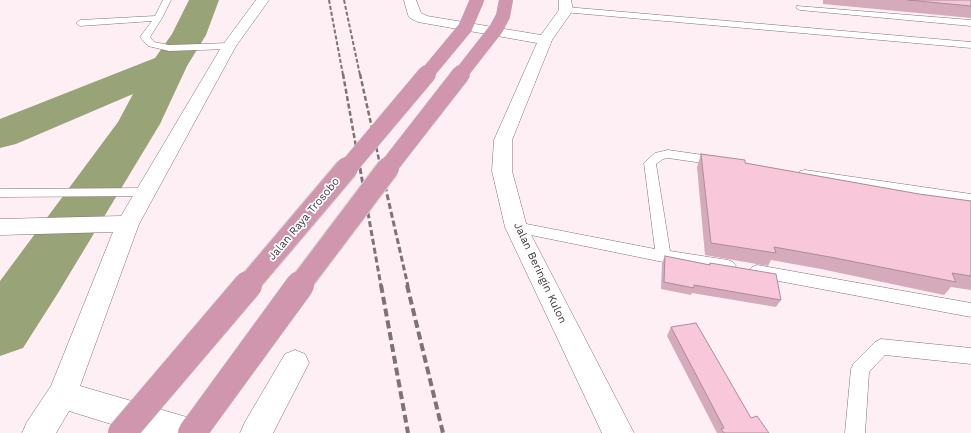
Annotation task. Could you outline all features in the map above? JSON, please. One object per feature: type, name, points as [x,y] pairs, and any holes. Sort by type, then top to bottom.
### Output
[{"type":"highway","name":"Jalan Raya Trosobo","points":[[122,433],[447,51],[465,28],[478,0]]},
{"type":"highway","points":[[191,433],[356,209],[496,29],[503,16],[506,0]]},
{"type":"street","points":[[38,433],[62,395],[128,224],[148,192],[224,47],[263,0]]},
{"type":"street","points":[[410,0],[415,15],[423,19],[545,40]]},
{"type":"street","name":"Jalan Beringin Kulon","points":[[565,5],[545,40],[503,140],[502,170],[516,227],[618,433]]},
{"type":"street","points":[[0,227],[128,224]]},
{"type":"street","points":[[256,433],[295,363]]},
{"type":"street","points":[[62,395],[191,433]]},
{"type":"lane","points":[[167,0],[158,18],[145,37],[151,44],[169,48],[224,47]]},
{"type":"lane","points":[[607,4],[615,13]]},
{"type":"lane","points":[[565,5],[615,13],[802,15],[971,23]]},
{"type":"lane","points":[[802,15],[971,45]]},
{"type":"lane","points":[[80,23],[158,18]]},
{"type":"lane","points":[[663,256],[650,163],[659,156],[668,154],[730,163]]},
{"type":"lane","points":[[792,172],[971,199]]},
{"type":"lane","points":[[0,193],[148,192]]},
{"type":"lane","points":[[516,227],[663,256],[751,270],[971,310]]},
{"type":"lane","points":[[856,433],[860,369],[881,347],[971,356]]},
{"type":"building","points":[[908,0],[971,0],[971,6]]},
{"type":"building","points":[[701,154],[745,160],[745,163],[919,194],[971,201],[971,276],[952,273],[956,282],[774,247],[776,253],[711,243]]},
{"type":"building","points":[[665,256],[710,265],[710,263],[776,274],[781,300],[694,285],[694,288],[664,282]]},
{"type":"building","points":[[696,323],[751,418],[757,416],[769,433],[724,433],[721,429],[724,428],[671,327]]},
{"type":"waterway","points":[[168,66],[189,35],[204,0]]},
{"type":"waterway","points":[[0,135],[168,66]]},
{"type":"waterway","points":[[0,329],[37,277],[138,124],[168,66]]},
{"type":"railway","points":[[329,0],[343,75]]},
{"type":"railway","points":[[344,0],[360,75]]},
{"type":"railway","points":[[343,74],[360,169]]},
{"type":"railway","points":[[360,74],[381,169]]},
{"type":"railway","points":[[360,168],[381,286]]},
{"type":"railway","points":[[381,168],[408,286]]},
{"type":"railway","points":[[381,285],[408,433]]},
{"type":"railway","points":[[407,285],[443,433]]}]
